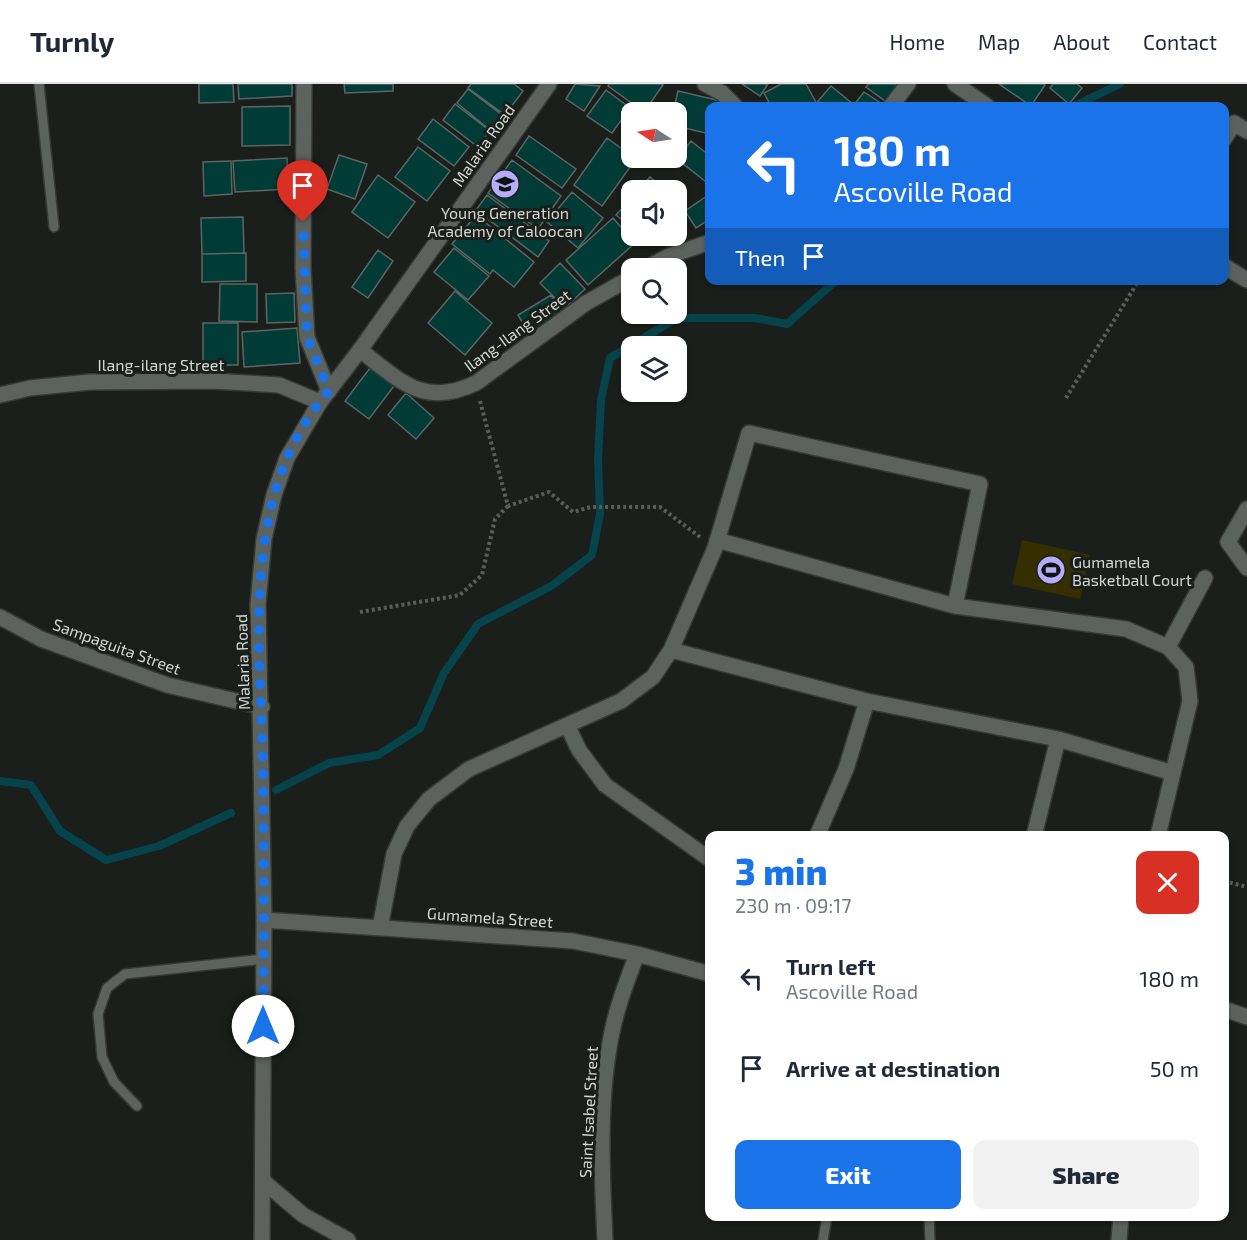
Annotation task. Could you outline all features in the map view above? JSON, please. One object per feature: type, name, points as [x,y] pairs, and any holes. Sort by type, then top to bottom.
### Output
[{"type":"street","points":[[304,84],[303,268],[307,337],[324,396]]},
{"type":"street","name":"Malaria Road","points":[[262,1240],[264,920],[262,707],[258,604],[264,540],[274,495],[287,458],[324,396],[360,350],[549,84]]},
{"type":"street","points":[[705,84],[722,93],[731,102]]},
{"type":"street","points":[[894,102],[908,84]]},
{"type":"street","points":[[955,84],[981,102]]},
{"type":"street","points":[[1229,131],[1234,123],[1247,131]]},
{"type":"street","points":[[665,258],[705,244]]},
{"type":"street","points":[[1229,269],[1247,280]]},
{"type":"street","name":"Ilang-Ilang Street","points":[[360,350],[422,392],[441,395],[458,392],[476,383],[586,303],[621,284]]},
{"type":"street","name":"Ilang-ilang Street","points":[[0,395],[30,388],[90,382],[213,381],[279,385],[324,396]]},
{"type":"street","points":[[380,928],[394,854],[407,825],[429,799],[469,769],[621,701],[653,677],[671,650],[716,544],[749,433],[980,484],[955,606]]},
{"type":"street","points":[[1247,509],[1228,542],[1247,568]]},
{"type":"street","points":[[716,544],[955,606],[1126,629],[1168,647],[1186,668],[1190,701],[1159,831]]},
{"type":"street","points":[[1168,647],[1205,578]]},
{"type":"street","name":"Sampaguita Street","points":[[0,617],[41,639],[167,685],[262,707]]},
{"type":"street","points":[[671,650],[867,701],[1058,739],[1173,773]]},
{"type":"street","points":[[819,831],[846,769],[867,701]]},
{"type":"street","points":[[568,726],[579,750],[605,785],[705,856]]},
{"type":"street","points":[[1035,831],[1058,739]]},
{"type":"street","name":"Gumamela Street","points":[[264,920],[573,941],[637,954],[705,973]]},
{"type":"street","name":"Saint Isabel Street","points":[[605,1240],[602,1185],[606,1078],[610,1038],[637,954]]},
{"type":"street","points":[[1229,1011],[1247,1017]]},
{"type":"street","points":[[263,1181],[303,1215],[348,1240]]},
{"type":"street","points":[[1119,1240],[1121,1221]]},
{"type":"lane","points":[[39,84],[54,227]]},
{"type":"lane","points":[[137,1106],[114,1082],[102,1057],[98,1014],[107,988],[125,974],[264,959]]},
{"type":"lane","points":[[823,1240],[826,1221]]},
{"type":"lane","points":[[930,1221],[930,1240]]},
{"type":"path","points":[[1066,398],[1136,285]]},
{"type":"path","points":[[476,383],[508,506]]},
{"type":"path","points":[[360,612],[460,595],[482,575],[495,519],[508,506],[549,492],[573,512],[591,507],[660,507],[716,544]]},
{"type":"path","points":[[1229,882],[1247,887]]},
{"type":"shaded area","name":"Gumamela Basketball Court","points":[[1022,540],[1090,555],[1080,599],[1012,584]]},
{"type":"building","points":[[199,84],[233,84],[234,102],[199,103]]},
{"type":"building","points":[[238,84],[292,84],[292,96],[239,99]]},
{"type":"building","points":[[344,84],[393,84],[393,91],[345,93]]},
{"type":"building","points":[[471,84],[514,84],[523,91],[505,115],[468,88]]},
{"type":"building","points":[[575,84],[600,86],[584,111],[566,99]]},
{"type":"building","points":[[609,84],[663,85],[651,102],[630,102],[608,86]]},
{"type":"building","points":[[742,84],[768,84],[760,96]]},
{"type":"building","points":[[781,84],[806,84],[816,102],[769,102],[764,93]]},
{"type":"building","points":[[868,84],[903,84],[890,102],[886,102],[866,87]]},
{"type":"building","points":[[999,84],[1045,85],[1034,102],[1025,102]]},
{"type":"building","points":[[1053,84],[1077,84],[1082,88],[1071,102],[1067,102],[1050,88]]},
{"type":"building","points":[[831,86],[851,102],[819,102]]},
{"type":"building","points":[[468,89],[502,115],[490,130],[457,103]]},
{"type":"building","points":[[606,90],[622,102],[621,120],[612,133],[587,116]]},
{"type":"building","points":[[678,91],[721,101],[705,102],[705,133],[687,129],[687,102],[675,102]]},
{"type":"building","points":[[864,92],[879,102],[856,102]]},
{"type":"building","points":[[455,104],[490,131],[478,147],[443,120]]},
{"type":"building","points":[[290,106],[290,145],[242,146],[242,107]]},
{"type":"building","points":[[433,119],[469,147],[454,166],[418,139]]},
{"type":"building","points":[[529,136],[576,169],[562,188],[516,155]]},
{"type":"building","points":[[607,138],[621,148],[621,168],[629,168],[602,206],[574,185]]},
{"type":"building","points":[[691,141],[705,152],[705,181],[687,167],[687,146]]},
{"type":"building","points":[[418,147],[450,171],[427,201],[395,177]]},
{"type":"building","points":[[339,155],[367,164],[355,199],[327,189]]},
{"type":"building","points":[[287,158],[288,189],[235,192],[233,161]]},
{"type":"building","points":[[512,160],[561,196],[538,229],[488,193]]},
{"type":"building","points":[[231,161],[232,194],[204,196],[203,162]]},
{"type":"building","points":[[378,175],[415,202],[388,238],[352,212]]},
{"type":"building","points":[[572,192],[603,218],[578,248],[547,222]]},
{"type":"building","points":[[487,195],[549,241],[538,257],[476,210]]},
{"type":"building","points":[[705,197],[705,222],[696,228],[687,214],[687,210]]},
{"type":"building","points":[[621,210],[621,219],[616,215]]},
{"type":"building","points":[[476,215],[534,262],[514,287],[493,270],[490,274],[452,244]]},
{"type":"building","points":[[243,217],[244,253],[202,254],[201,218]]},
{"type":"building","points":[[613,218],[621,227],[621,246],[632,246],[588,285],[566,260]]},
{"type":"building","points":[[454,248],[489,276],[468,300],[434,272]]},
{"type":"building","points":[[378,250],[393,261],[368,298],[352,287]]},
{"type":"building","points":[[246,253],[246,281],[202,282],[202,254]]},
{"type":"building","points":[[560,263],[585,289],[565,308],[540,283]]},
{"type":"building","points":[[220,284],[257,284],[257,322],[219,321]]},
{"type":"building","points":[[455,291],[492,323],[465,355],[428,323]]},
{"type":"building","points":[[294,293],[295,322],[267,323],[266,294]]},
{"type":"building","points":[[551,295],[564,316],[531,337],[518,315]]},
{"type":"building","points":[[203,323],[238,323],[238,365],[203,365]]},
{"type":"building","points":[[297,328],[300,363],[244,367],[242,332]]},
{"type":"building","points":[[370,368],[394,386],[369,419],[345,401]]},
{"type":"building","points":[[406,393],[434,418],[416,439],[388,415]]},
{"type":"waterway","points":[[1082,102],[1120,84]]},
{"type":"waterway","points":[[276,790],[329,763],[378,755],[420,728],[444,673],[478,624],[553,585],[592,555],[600,514],[598,460],[601,400],[610,358],[677,318],[755,318],[787,324],[831,285]]},
{"type":"waterway","points":[[0,781],[31,785],[60,831],[106,860],[159,846],[231,813]]},
{"type":"place","name":"Young Generation Academy of Caloocan","points":[[505,184]]},
{"type":"place","name":"Gumamela Basketball Court","points":[[1051,570]]},
{"type":"route","points":[[263,1026],[262,707],[258,604],[264,540],[274,495],[287,458],[329,391],[318,369],[307,337],[303,222]]}]
